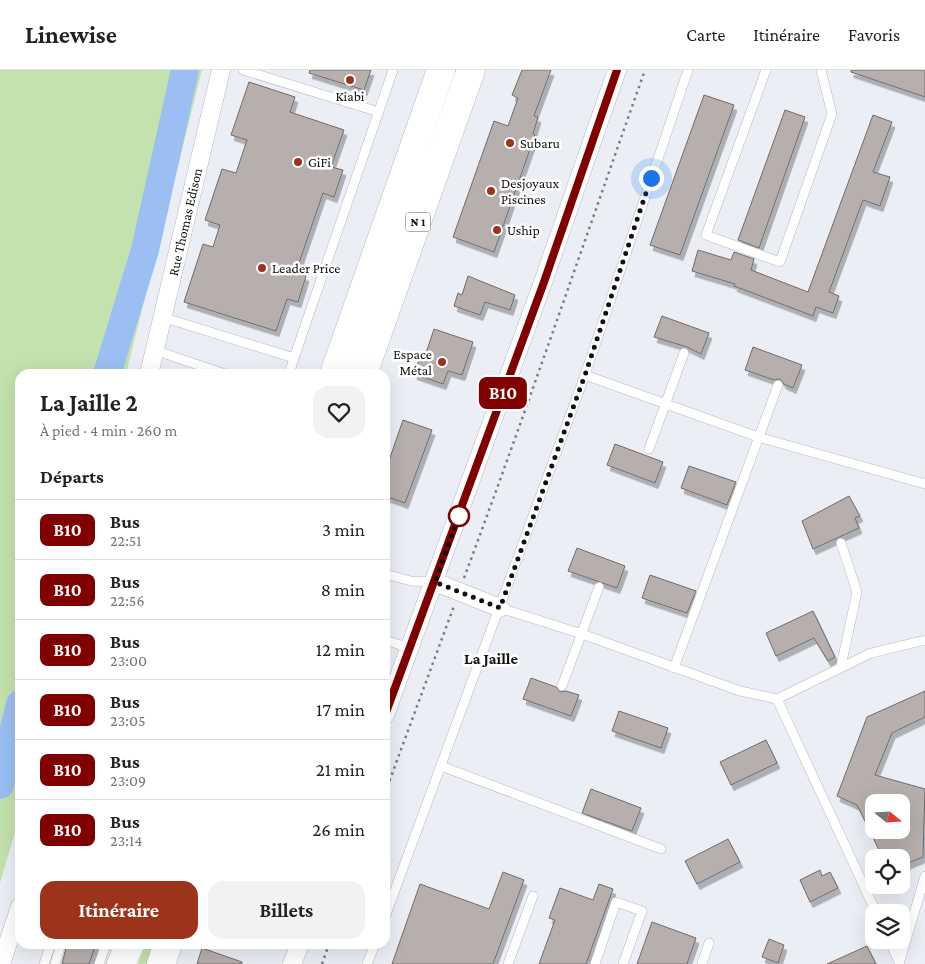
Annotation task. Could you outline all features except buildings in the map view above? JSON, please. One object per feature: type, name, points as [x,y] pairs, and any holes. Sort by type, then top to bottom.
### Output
[{"type":"highway","name":"N 1","points":[[336,369],[441,70]]},
{"type":"highway","name":"N 1","points":[[365,369],[472,70]]},
{"type":"highway","points":[[323,369],[363,291]]},
{"type":"highway","points":[[128,964],[133,949]]},
{"type":"highway","points":[[161,964],[166,949]]},
{"type":"street","name":"Rue Thomas Edison","points":[[149,369],[221,70]]},
{"type":"street","points":[[390,702],[435,582],[617,70]]},
{"type":"street","points":[[435,582],[500,608]]},
{"type":"street","points":[[1,964],[15,922]]},
{"type":"street","points":[[292,964],[298,949]]},
{"type":"lane","points":[[243,70],[378,112]]},
{"type":"lane","points":[[291,369],[392,70]]},
{"type":"lane","points":[[390,904],[585,375],[688,70]]},
{"type":"lane","points":[[766,70],[706,236],[780,262],[832,114],[821,70]]},
{"type":"lane","points":[[162,317],[294,358]]},
{"type":"lane","points":[[154,350],[210,369]]},
{"type":"lane","points":[[649,450],[684,353]]},
{"type":"lane","points":[[585,375],[758,437],[925,484]]},
{"type":"lane","points":[[674,668],[778,385]]},
{"type":"lane","points":[[841,542],[857,592],[841,666]]},
{"type":"lane","points":[[390,575],[411,581],[435,582]]},
{"type":"lane","points":[[562,686],[599,587]]},
{"type":"lane","points":[[500,608],[582,634],[740,691],[777,699],[841,666],[871,653],[925,640]]},
{"type":"lane","points":[[390,642],[410,648]]},
{"type":"lane","points":[[777,699],[872,904]]},
{"type":"lane","points":[[441,766],[661,849]]},
{"type":"lane","points":[[900,963],[925,876]]},
{"type":"lane","points":[[508,964],[533,896]]},
{"type":"lane","points":[[595,964],[616,902],[642,911],[623,964]]},
{"type":"lane","points":[[702,964],[710,943]]},
{"type":"lane","points":[[44,964],[49,949]]},
{"type":"lane","points":[[55,964],[60,949]]},
{"type":"lane","points":[[368,964],[373,949]]},
{"type":"lane","points":[[893,949],[900,963]]},
{"type":"lane","points":[[93,964],[95,958],[115,950]]},
{"type":"lane","points":[[99,964],[115,950]]},
{"type":"path","points":[[541,361],[645,70]]},
{"type":"path","points":[[322,964],[327,949]]},
{"type":"green space","points":[[0,70],[202,70],[127,369],[15,369],[15,832],[0,883]]},
{"type":"green space","points":[[144,949],[155,949],[150,964],[138,964]]},
{"type":"waterway","points":[[109,369],[145,250],[185,70]]},
{"type":"waterway","points":[[0,785],[15,724]]},
{"type":"bus line","name":"B10","points":[[390,702],[544,282],[617,70]]},
{"type":"place","name":"Kiabi","points":[[350,80]]},
{"type":"place","name":"Subaru","points":[[510,143]]},
{"type":"place","name":"GiFi","points":[[298,162]]},
{"type":"place","name":"Desjoyaux Piscines","points":[[491,191]]},
{"type":"place","name":"Uship","points":[[497,230]]},
{"type":"place","name":"Leader Price","points":[[262,268]]},
{"type":"place","name":"Espace Métal","points":[[442,362]]},
{"type":"district","name":"La Jaille","points":[[491,658]]},
{"type":"route","points":[[459,516],[461,509],[435,582],[500,608],[585,375],[651,178]]}]
